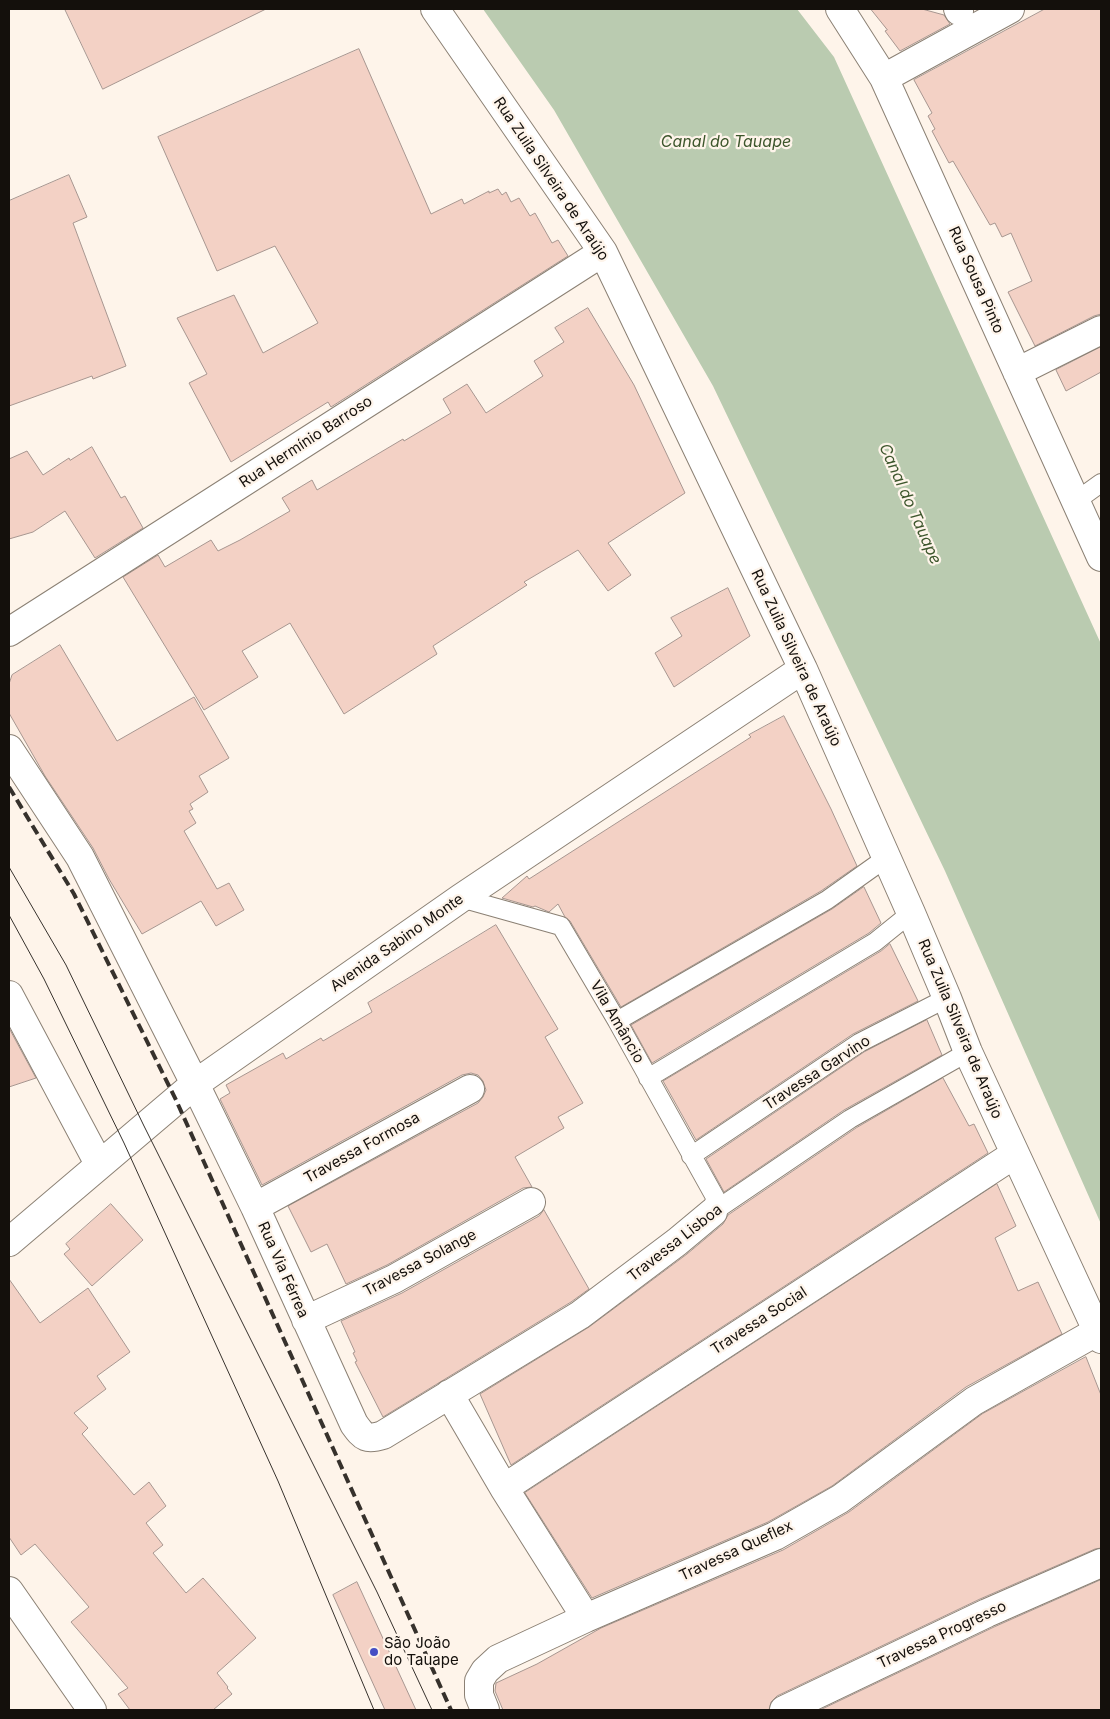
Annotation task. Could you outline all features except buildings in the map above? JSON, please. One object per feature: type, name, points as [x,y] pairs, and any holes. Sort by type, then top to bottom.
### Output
[{"type":"street","name":"Rua Zuila Silveira de Araújo","points":[[435,9],[603,252],[803,669],[911,913],[968,1052],[1100,1335]]},
{"type":"street","name":"Rua Sousa Pinto","points":[[840,9],[884,78],[1101,557]]},
{"type":"street","points":[[884,78],[1010,9]]},
{"type":"street","name":"Rua Hermínio Barroso","points":[[9,632],[603,252]]},
{"type":"street","points":[[1017,372],[1101,330]]},
{"type":"street","name":"Avenida Sabino Monte","points":[[9,1242],[195,1084],[461,898],[803,669]]},
{"type":"street","name":"Rua Via Férrea","points":[[9,749],[80,857],[255,1207],[354,1424],[361,1435],[371,1438],[383,1435]]},
{"type":"street","points":[[9,995],[99,1164]]},
{"type":"street","name":"Travessa Formosa","points":[[255,1207],[470,1089]]},
{"type":"street","name":"Travessa Social","points":[[504,1488],[1015,1154]]},
{"type":"street","name":"Travessa Solange","points":[[306,1320],[394,1280],[531,1202]]},
{"type":"street","name":"Travessa Lisboa","points":[[383,1435],[580,1315],[677,1242],[713,1212]]},
{"type":"street","name":"Travessa Queflex","points":[[482,1702],[479,1681],[498,1659],[586,1618],[775,1536],[840,1498],[974,1402],[1100,1335]]},
{"type":"street","points":[[449,1394],[504,1488],[586,1618]]},
{"type":"street","name":"Travessa Progresso","points":[[784,1710],[988,1613],[1101,1563]]},
{"type":"street","points":[[9,1591],[92,1710]]},
{"type":"lane","points":[[1076,501],[1101,483]]},
{"type":"lane","points":[[617,1021],[827,900],[886,858]]},
{"type":"lane","name":"Vila Amâncio","points":[[461,898],[561,926],[617,1021],[715,1197],[713,1212]]},
{"type":"lane","points":[[648,1078],[875,942],[911,913]]},
{"type":"lane","name":"Travessa Garvino","points":[[692,1156],[859,1043],[947,998]]},
{"type":"lane","name":"Travessa Lisboa","points":[[713,1212],[850,1119],[968,1052]]},
{"type":"water","name":"Canal do Tauape","points":[[483,9],[797,9],[834,57],[1101,644],[1101,1224],[945,871],[713,386],[554,110]]},
{"type":"tram line","points":[[9,867],[66,965],[144,1126],[377,1592],[432,1710]]},
{"type":"tram line","points":[[9,915],[44,979],[124,1143],[278,1481],[374,1710]]},
{"type":"railway","points":[[9,787],[74,894],[176,1100],[451,1710]]},
{"type":"place","name":"São João do Tauape","points":[[374,1652]]}]
